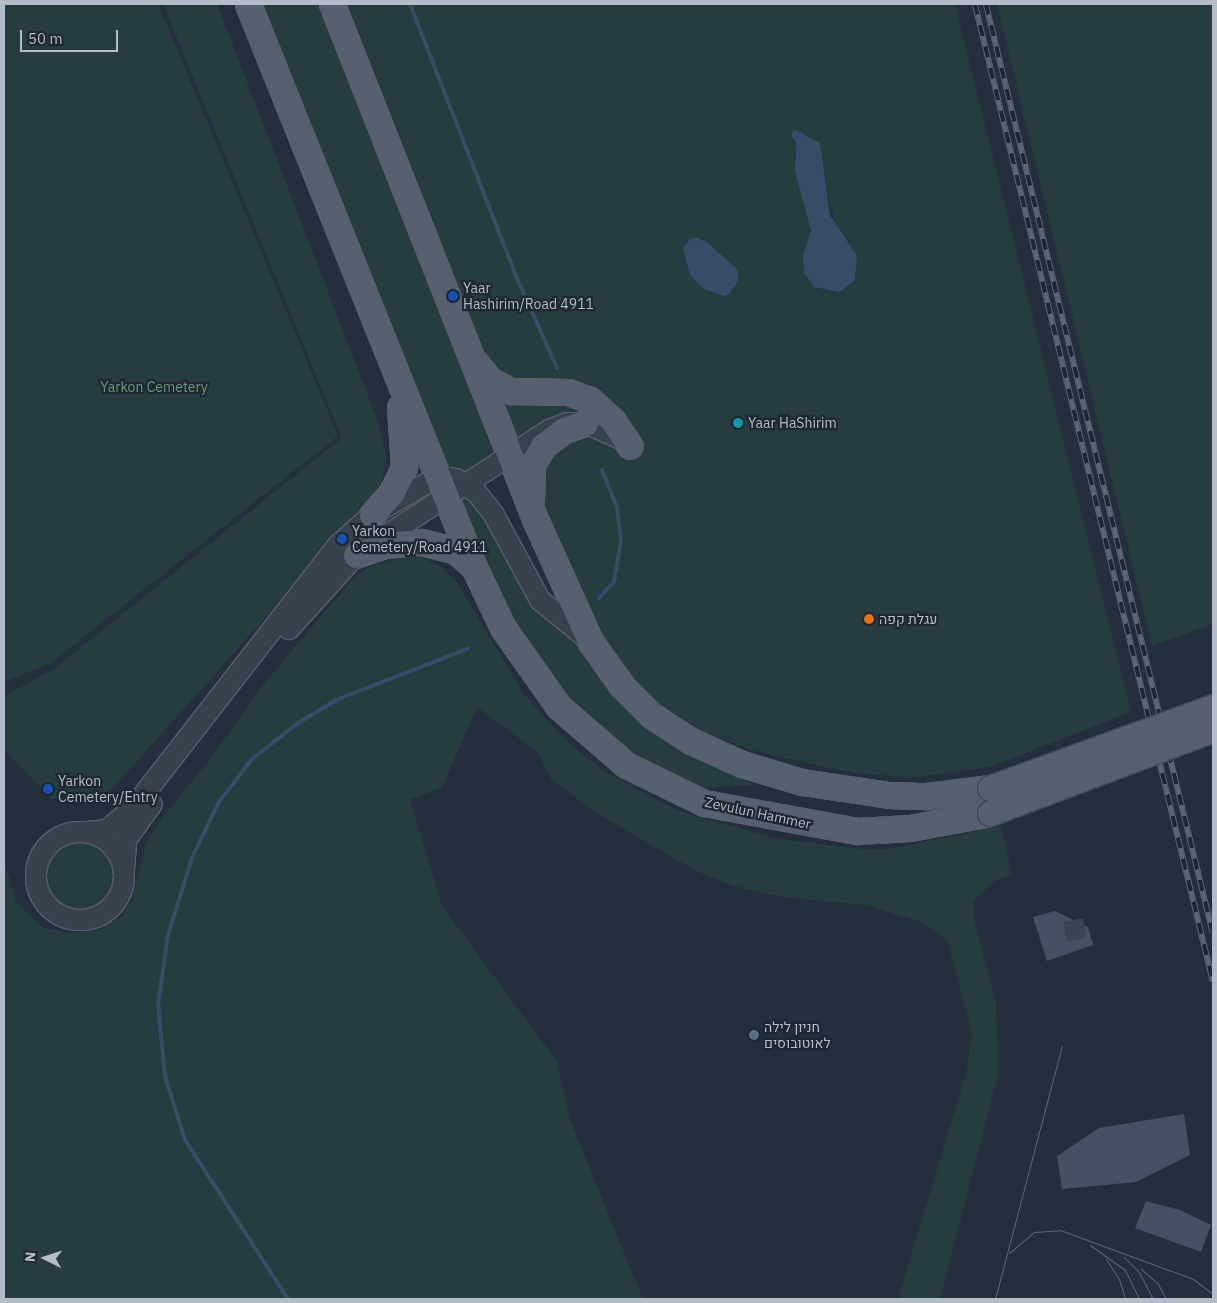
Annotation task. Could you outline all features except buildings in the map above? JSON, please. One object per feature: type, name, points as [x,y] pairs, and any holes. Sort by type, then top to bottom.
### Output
[{"type":"main road","points":[[248,4],[391,361],[399,395],[404,467],[392,492],[372,515]]},
{"type":"main road","points":[[332,4],[464,344],[535,519],[590,641],[622,686],[651,715],[691,741],[742,764],[802,782],[889,795],[927,796],[990,788],[1213,707]]},
{"type":"main road","points":[[464,344],[485,374],[503,388],[520,393],[568,392],[590,400],[610,417],[630,446]]},
{"type":"main road","name":"Zevulun Hammer","points":[[391,361],[448,485],[474,567],[503,628],[558,707],[607,751],[652,781],[704,803],[805,824],[857,830],[910,828],[990,813],[1213,729]]},
{"type":"main road","points":[[535,519],[530,486],[537,455],[552,438],[585,423]]},
{"type":"main road","points":[[356,555],[384,545],[421,542],[456,551],[474,567]]},
{"type":"street","points":[[448,485],[356,555],[287,631],[126,840],[124,871],[119,898],[98,917],[71,920],[50,909],[36,881],[42,854],[62,835],[107,830],[134,807],[338,545],[372,515],[509,458],[549,430],[567,423],[585,423],[611,432],[630,446]]},
{"type":"street","points":[[448,485],[494,515],[540,600],[590,641]]},
{"type":"street","points":[[87,832],[103,838],[116,850],[124,871]]},
{"type":"green space","name":"Yarkon Cemetery","points":[[4,4],[158,4],[338,436],[51,663],[4,682]]},
{"type":"green space","points":[[163,4],[217,4],[377,419],[387,457],[381,485],[363,509],[103,799],[52,799],[4,749],[4,696],[54,669],[342,438]]},
{"type":"green space","points":[[260,4],[319,4],[499,455],[465,475],[445,470]]},
{"type":"green space","points":[[348,4],[955,4],[1131,712],[990,767],[907,778],[843,771],[750,750],[704,732],[660,704],[621,668],[585,610],[468,327],[423,195]],"holes":[[[804,136],[820,143],[824,186],[837,227],[808,281],[802,264],[811,231],[794,159],[796,142]]]},
{"type":"green space","points":[[997,4],[1213,4],[1213,624],[1152,646]]},
{"type":"green space","points":[[462,489],[574,637],[680,747],[754,785],[703,788],[659,770],[628,753],[568,702],[515,631],[451,498]]},
{"type":"green space","points":[[405,556],[421,557],[438,565],[457,583],[523,693],[562,737],[602,770],[679,811],[778,839],[863,849],[889,849],[1001,826],[1012,874],[996,880],[974,900],[974,919],[996,1003],[998,1075],[940,1299],[898,1299],[967,1070],[972,1033],[947,939],[924,923],[866,905],[782,897],[734,886],[696,871],[595,812],[551,779],[537,751],[477,707],[442,788],[410,799],[442,906],[556,1060],[571,1122],[643,1299],[4,1299],[4,859],[16,902],[44,928],[70,933],[97,930],[122,917],[132,900],[146,844],[158,823],[211,758],[262,686],[352,580],[368,567]]},
{"type":"green space","points":[[73,841],[87,841],[106,851],[116,870],[116,884],[106,903],[87,913],[73,913],[54,903],[44,884],[44,870],[54,851]]},
{"type":"water","points":[[794,129],[820,143],[830,215],[857,256],[855,280],[840,292],[814,287],[804,273],[803,255],[811,231],[795,171],[796,142],[791,135]]},
{"type":"water","points":[[696,237],[707,242],[738,270],[738,281],[729,294],[724,296],[704,289],[690,275],[683,249],[690,239]]},
{"type":"waterway","points":[[410,4],[515,274],[557,368]]},
{"type":"waterway","points":[[599,598],[614,582],[621,540],[617,507],[602,470]]},
{"type":"waterway","points":[[288,1299],[185,1140],[165,1076],[158,1005],[168,935],[192,858],[219,802],[252,759],[298,723],[336,700],[467,649]]},
{"type":"tunnel","points":[[1073,920],[1078,948]]},
{"type":"tram line","points":[[995,1299],[1062,1046]]},
{"type":"tram line","points":[[1009,1253],[1034,1232],[1060,1230],[1193,1279],[1213,1294]]},
{"type":"tram line","points":[[1090,1245],[1125,1270],[1139,1299]]},
{"type":"tram line","points":[[1124,1257],[1139,1272],[1153,1299]]},
{"type":"tram line","points":[[1106,1259],[1119,1279],[1125,1299]]},
{"type":"tram line","points":[[1141,1269],[1158,1284],[1166,1299]]},
{"type":"railway","points":[[975,4],[1213,981]]},
{"type":"railway","points":[[986,4],[1213,933]]},
{"type":"place","name":"Yaar Hashirim/Road 4911","points":[[453,296]]},
{"type":"place","name":"Yaar HaShirim","points":[[738,423]]},
{"type":"place","name":"Yarkon Cemetery/Road 4911","points":[[342,539]]},
{"type":"place","name":"עגלת קפה","points":[[869,619]]},
{"type":"place","name":"Yarkon Cemetery/Entry","points":[[48,789]]},
{"type":"place","name":"חניון לילה לאוטובוסים","points":[[754,1035]]}]
